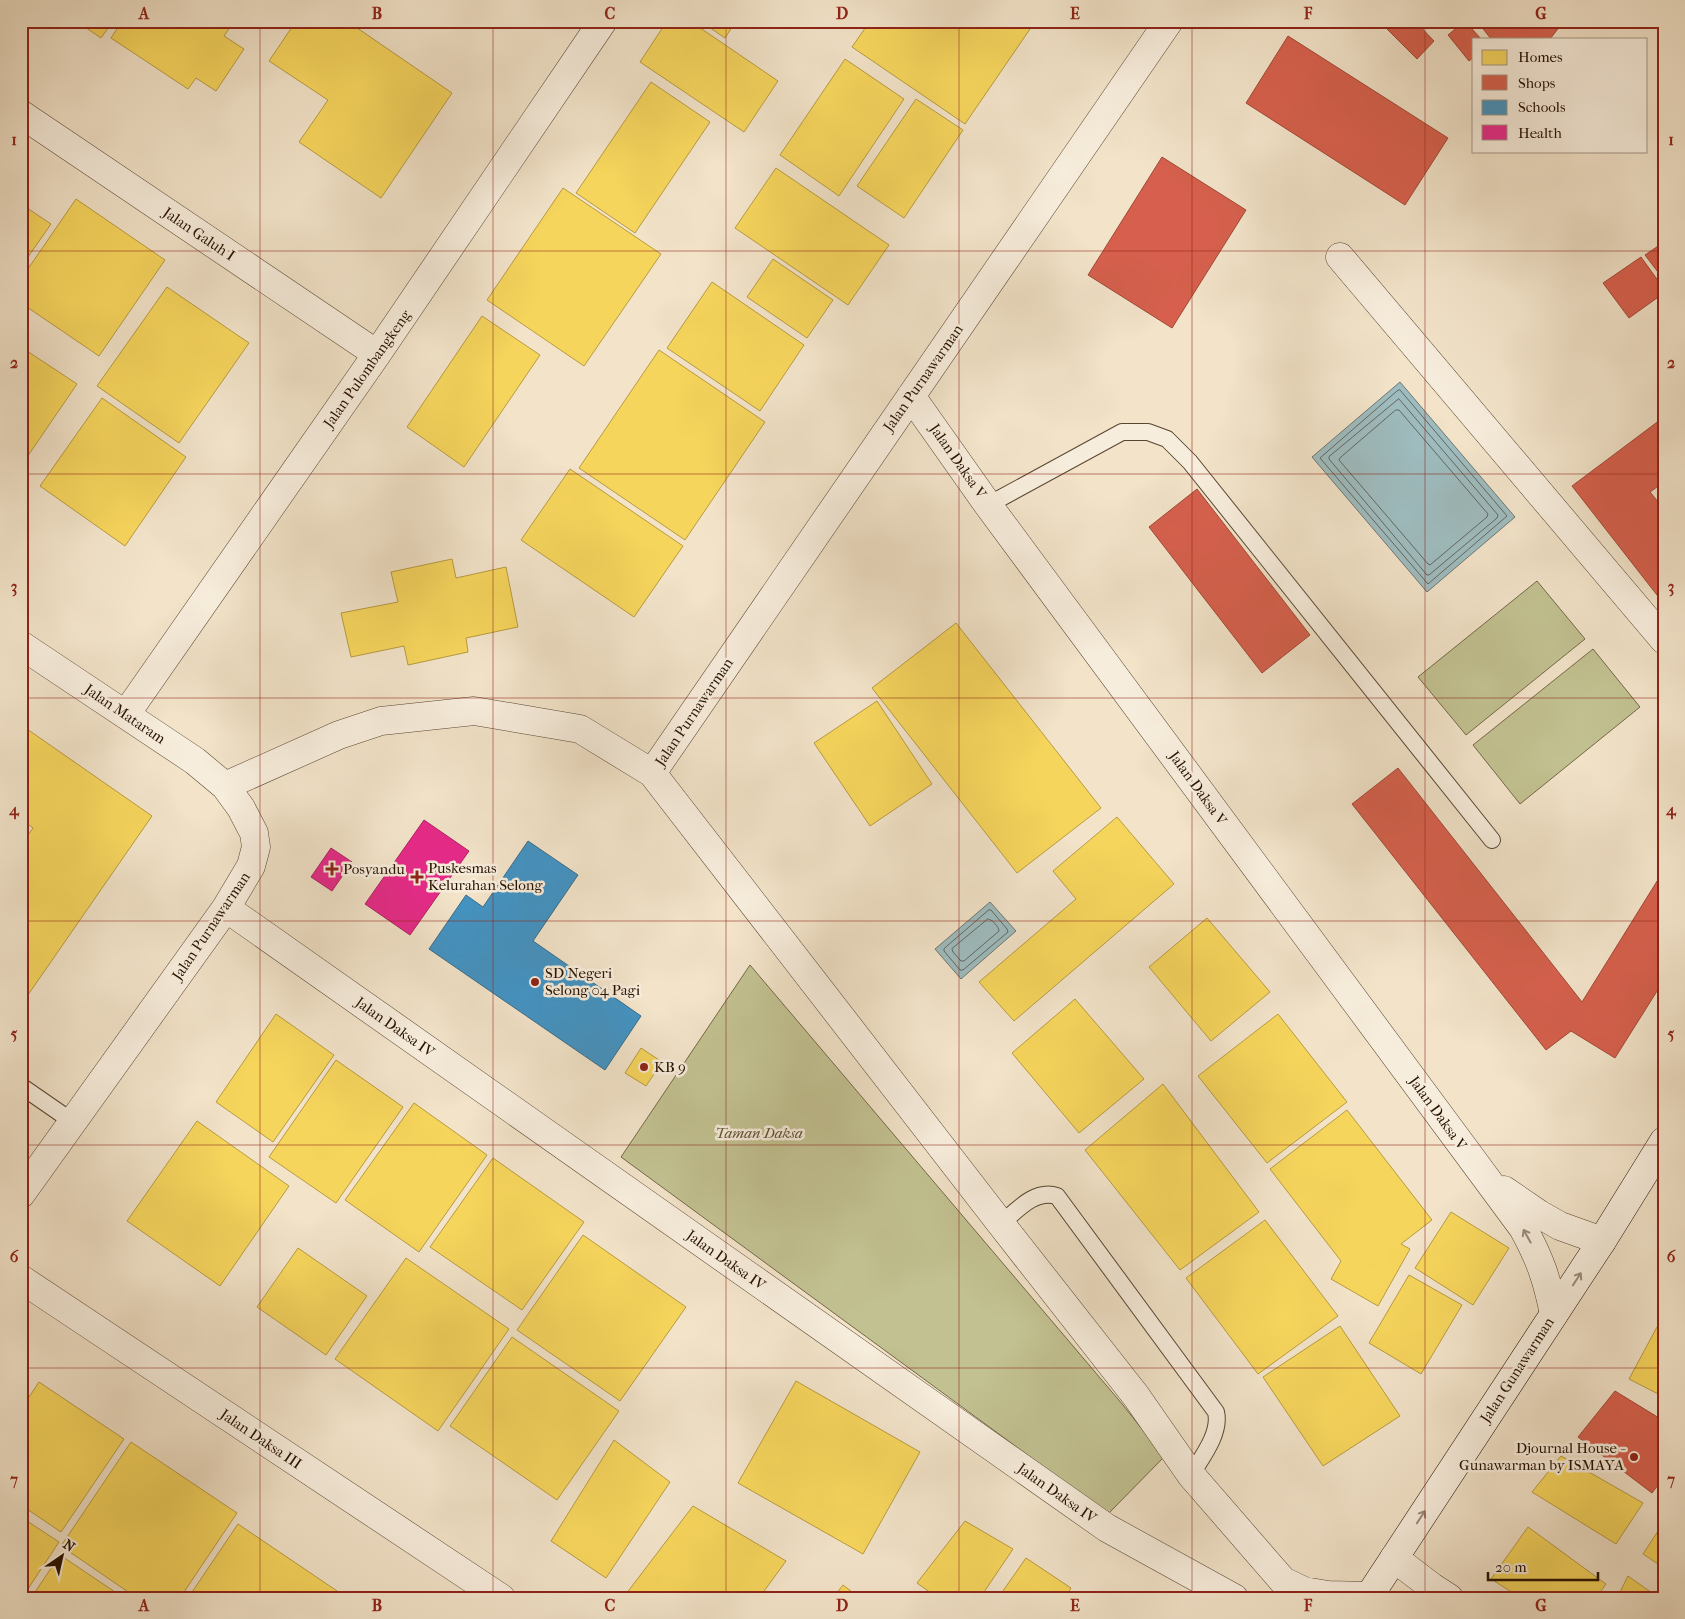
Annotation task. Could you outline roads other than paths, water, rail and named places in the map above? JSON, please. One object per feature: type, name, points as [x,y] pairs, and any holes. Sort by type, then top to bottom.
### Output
[{"type":"street","name":"Jalan Pulombangkeng","points":[[126,714],[378,354],[603,21]]},
{"type":"street","name":"Jalan Purnawarman","points":[[21,1194],[226,908],[251,866],[256,847],[254,833],[241,808],[225,786],[339,735],[381,721],[474,711],[580,729],[652,773],[1169,21]]},
{"type":"street","name":"Jalan Galuh I","points":[[21,114],[378,354]]},
{"type":"street","points":[[1340,257],[1664,640]]},
{"type":"street","name":"Jalan Daksa V","points":[[911,396],[988,505],[1523,1228],[1538,1255],[1547,1282],[1554,1314]]},
{"type":"street","name":"Jalan Mataram","points":[[21,645],[196,761],[225,786]]},
{"type":"street","points":[[652,773],[1000,1224],[1136,1396],[1277,1590],[1369,1597]]},
{"type":"street","name":"Jalan Daksa IV","points":[[226,908],[1107,1528],[1234,1598]]},
{"type":"street","name":"Jalan Gunawarman","points":[[1369,1597],[1602,1241],[1664,1141]]},
{"type":"street","name":"Jalan Daksa V","points":[[1486,1178],[1560,1226],[1602,1241]]},
{"type":"street","name":"Jalan Daksa III","points":[[21,1279],[501,1598]]},
{"type":"street","points":[[1394,1558],[1449,1598]]},
{"type":"lane","points":[[988,505],[1122,432],[1148,432],[1167,439],[1190,462],[1492,840]]},
{"type":"lane","points":[[21,1086],[73,1122]]},
{"type":"lane","points":[[1000,1224],[1038,1195],[1048,1193],[1058,1196],[1216,1412],[1218,1422],[1207,1448],[1191,1474]]},
{"type":"water","points":[[1400,382],[1515,517],[1427,592],[1312,457]]},
{"type":"water","points":[[990,902],[1016,931],[961,979],[935,949]]},
{"type":"place","name":"Posyandu","points":[[332,869]]},
{"type":"place","name":"Puskesmas Kelurahan Selong","points":[[417,877]]},
{"type":"place","name":"SD Negeri Selong 04 Pagi","points":[[535,982]]},
{"type":"place","name":"KB 9","points":[[644,1067]]},
{"type":"place","name":"Djournal House - Gunawarman by ISMAYA","points":[[1634,1457]]},
{"type":"park label","name":"Taman Daksa","points":[[759,1133]]}]
